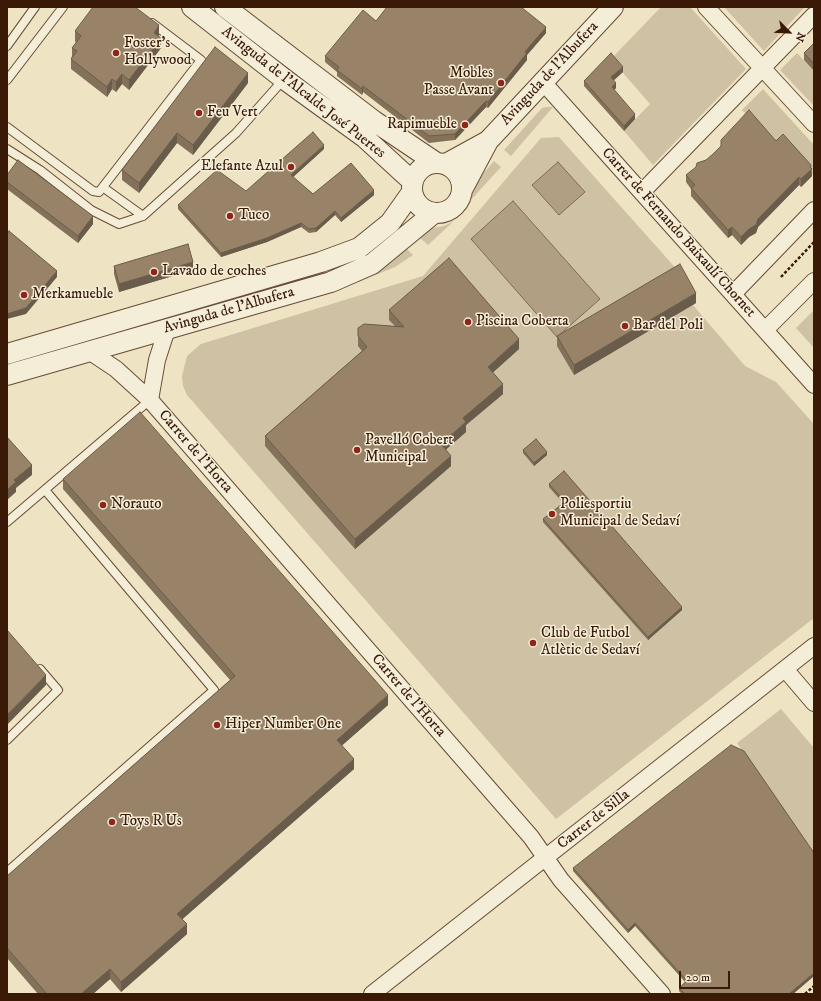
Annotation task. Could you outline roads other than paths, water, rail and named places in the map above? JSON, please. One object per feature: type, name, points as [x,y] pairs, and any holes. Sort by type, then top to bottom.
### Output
[{"type":"street","name":"Avinguda de l'Alcalde José Puertes","points":[[192,7],[284,80],[364,138],[412,187]]},
{"type":"street","name":"Avinguda de l'Alcalde José Puertes","points":[[225,7],[374,121],[441,163]]},
{"type":"street","name":"Avinguda de l'Albufera","points":[[463,188],[488,141],[542,81],[613,7]]},
{"type":"street","points":[[706,7],[814,124]]},
{"type":"street","points":[[642,192],[814,14]]},
{"type":"street","name":"Carrer de Fernando Baixaulí Chornet","points":[[542,81],[814,385]]},
{"type":"street","name":"Avinguda de l'Albufera","points":[[441,163],[488,141]]},
{"type":"street","points":[[441,163],[458,173],[463,188],[462,196],[451,210],[434,213],[420,206],[414,200],[412,187],[421,169],[441,163]]},
{"type":"street","name":"Avinguda de l'Albufera","points":[[7,354],[321,262],[358,248],[390,223],[412,187]]},
{"type":"street","points":[[733,294],[814,210]]},
{"type":"street","name":"Avinguda de l'Albufera","points":[[7,375],[331,282],[372,264],[434,213]]},
{"type":"street","points":[[765,330],[814,281]]},
{"type":"street","name":"Carrer de l'Horta","points":[[150,400],[157,360],[167,329]]},
{"type":"street","name":"Carrer de l'Horta","points":[[89,351],[116,369],[150,400],[531,837],[561,880],[662,994]]},
{"type":"street","name":"Carrer de Silla","points":[[372,994],[814,646]]},
{"type":"street","points":[[786,669],[814,703]]},
{"type":"lane","points":[[7,46],[35,7]]},
{"type":"lane","points":[[7,80],[63,7]]},
{"type":"lane","points":[[7,127],[93,191],[99,192],[104,188],[201,60],[143,16]]},
{"type":"lane","points":[[7,149],[40,170],[91,210],[119,224],[143,216],[236,133],[284,80],[264,37]]},
{"type":"lane","points":[[104,188],[143,216]]},
{"type":"lane","points":[[7,522],[150,400]]},
{"type":"lane","points":[[7,872],[214,690],[45,490]]},
{"type":"lane","points":[[7,740],[58,690],[32,660]]},
{"type":"place","name":"Foster's Hollywood","points":[[116,53]]},
{"type":"place","name":"Mobles Passe Avant","points":[[501,83]]},
{"type":"place","name":"Feu Vert","points":[[199,113]]},
{"type":"place","name":"Rapimueble","points":[[465,125]]},
{"type":"place","name":"Elefante Azul","points":[[291,167]]},
{"type":"place","name":"Tuco","points":[[230,216]]},
{"type":"place","name":"Lavado de coches","points":[[154,272]]},
{"type":"place","name":"Merkamueble","points":[[24,295]]},
{"type":"place","name":"Piscina Coberta","points":[[468,322]]},
{"type":"place","name":"Bar del Poli","points":[[625,326]]},
{"type":"place","name":"Pavelló Cobert Municipal","points":[[357,450]]},
{"type":"place","name":"Norauto","points":[[103,505]]},
{"type":"place","name":"Poliesportiu Municipal de Sedaví","points":[[552,514]]},
{"type":"place","name":"Club de Futbol Atlètic de Sedaví","points":[[533,643]]},
{"type":"place","name":"Hiper Number One","points":[[217,725]]},
{"type":"place","name":"Toys R Us","points":[[112,822]]}]
